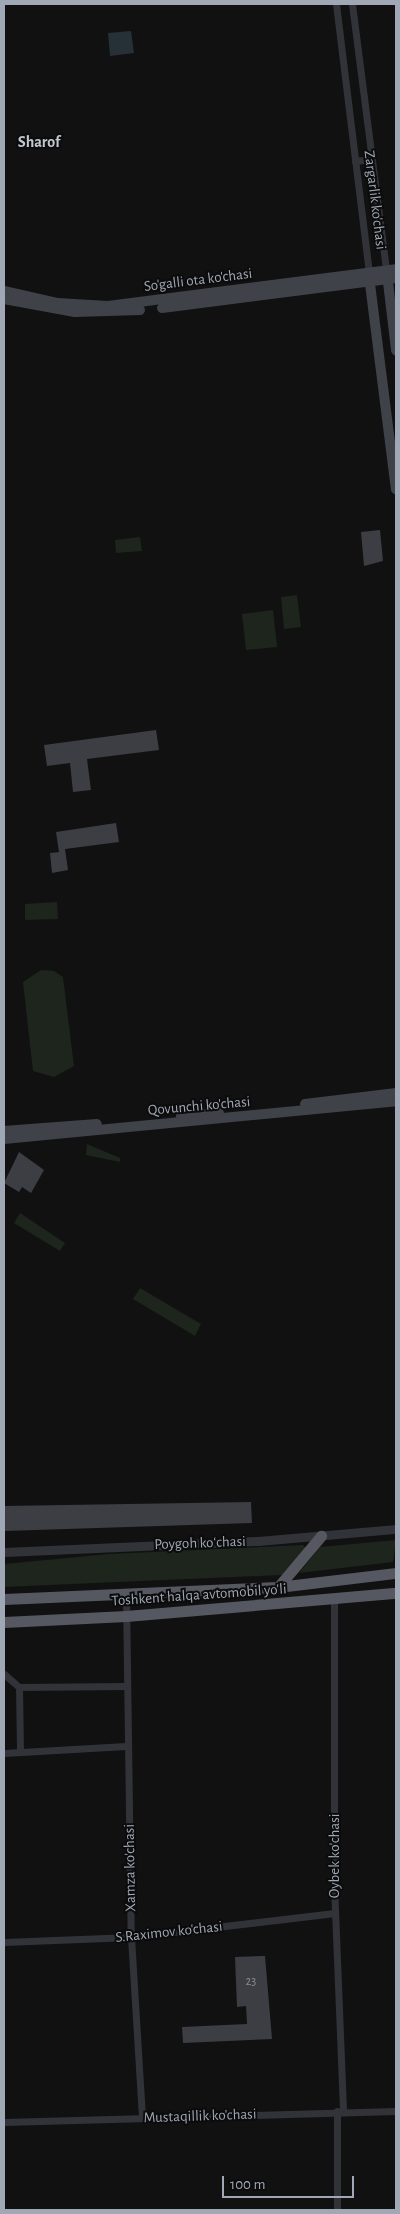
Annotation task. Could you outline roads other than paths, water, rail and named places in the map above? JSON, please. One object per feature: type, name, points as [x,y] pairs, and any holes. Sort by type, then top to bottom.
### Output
[{"type":"highway","points":[[278,1587],[321,1536]]},
{"type":"highway","name":"Toshkent halqa avtomobil yo'li","points":[[4,1599],[126,1596],[278,1587],[396,1573]]},
{"type":"highway","name":"Toshkent halqa avtomobil yo'li","points":[[4,1622],[126,1616],[334,1601],[396,1593]]},
{"type":"main road","name":"So'galli ota ko'chasi","points":[[4,299],[65,311],[108,313],[391,274]]},
{"type":"main road","name":"Zargarlik ko'chasi","points":[[391,274],[396,350]]},
{"type":"main road","name":"So'galli ota ko'chasi","points":[[4,292],[57,303],[108,306],[369,277]]},
{"type":"main road","name":"Zargarlik ko'chasi","points":[[369,277],[396,488]]},
{"type":"main road","name":"Qovunchi ko'chasi","points":[[4,1130],[396,1093]]},
{"type":"main road","name":"Qovunchi ko'chasi","points":[[4,1139],[396,1101]]},
{"type":"street","name":"Zargarlik ko'chasi","points":[[336,4],[369,277]]},
{"type":"street","name":"Zargarlik ko'chasi","points":[[352,4],[372,159],[391,274]]},
{"type":"street","points":[[355,161],[372,159]]},
{"type":"street","name":"Poygoh koʻchasi","points":[[4,1552],[321,1536],[396,1530]]},
{"type":"street","name":"Xamza ko'chasi","points":[[126,1596],[125,1686],[131,1937],[142,2118]]},
{"type":"street","name":"Oybek ko'chasi","points":[[334,1601],[335,1913],[340,2110],[337,2210]]},
{"type":"street","points":[[4,1674],[19,1687],[125,1686]]},
{"type":"street","points":[[19,1687],[20,1752]]},
{"type":"street","points":[[4,1753],[126,1746]]},
{"type":"street","name":"S.Raximov ko'chasi","points":[[4,1942],[131,1937],[335,1913]]},
{"type":"street","name":"Mustaqillik ko'chasi","points":[[4,2122],[340,2110],[396,2111]]},
{"type":"district","name":"Sharof","points":[[39,142]]}]
